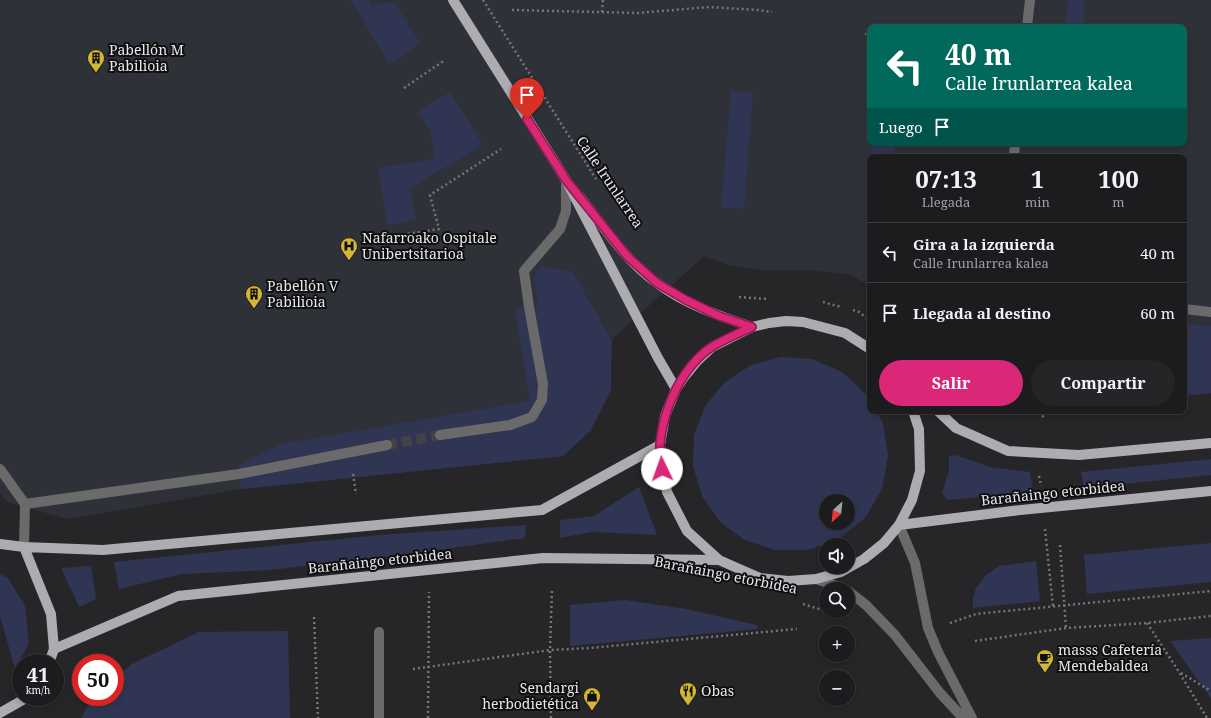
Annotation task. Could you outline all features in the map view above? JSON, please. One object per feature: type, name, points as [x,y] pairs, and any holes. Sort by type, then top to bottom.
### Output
[{"type":"main road","points":[[453,0],[566,180],[658,358],[676,389]]},
{"type":"main road","points":[[566,180],[627,256],[657,283],[686,300],[719,316],[752,327]]},
{"type":"main road","points":[[867,347],[845,333],[803,322],[769,323],[752,327],[712,347],[697,361],[676,389],[665,416],[660,445],[662,469],[667,492],[688,531],[719,560],[760,578],[788,581],[816,579],[841,572],[864,559],[884,543],[899,525],[912,500],[920,471],[919,429],[914,414]]},
{"type":"main road","points":[[941,414],[956,428],[1008,451],[1079,455],[1211,443]]},
{"type":"main road","points":[[0,544],[24,547],[103,550],[542,510],[660,445]]},
{"type":"main road","name":"Barañaingo etorbidea","points":[[899,525],[1012,511],[1211,491]]},
{"type":"main road","points":[[24,547],[51,614],[54,649],[52,654]]},
{"type":"main road","name":"Barañaingo etorbidea","points":[[54,649],[178,596],[543,558],[719,560]]},
{"type":"main road","points":[[1,711],[12,705]]},
{"type":"street","points":[[1027,24],[1030,0]]},
{"type":"street","points":[[440,435],[510,425],[532,417],[542,400],[543,384],[524,271],[560,229],[566,211],[566,180]]},
{"type":"street","points":[[1187,310],[1211,312]]},
{"type":"street","points":[[25,504],[239,474],[387,445]]},
{"type":"street","points":[[0,469],[25,504],[24,547]]},
{"type":"street","points":[[899,525],[915,563],[928,628],[938,652],[972,718]]},
{"type":"street","points":[[816,579],[825,582]]},
{"type":"street","points":[[855,596],[866,605],[895,635],[940,693],[963,718]]},
{"type":"street","points":[[379,632],[379,718]]},
{"type":"path","name":"Calle Irunlarrea","points":[[483,0],[597,182]]},
{"type":"path","points":[[602,12],[603,0]]},
{"type":"path","points":[[512,10],[638,12],[709,7],[772,12]]},
{"type":"path","points":[[404,88],[445,60]]},
{"type":"path","points":[[393,236],[439,229],[430,195],[501,150]]},
{"type":"path","points":[[736,297],[768,299]]},
{"type":"path","points":[[822,302],[844,307]]},
{"type":"path","points":[[851,310],[859,312],[867,318]]},
{"type":"path","points":[[1042,414],[1044,418]]},
{"type":"path","points":[[1046,537],[1053,607]]},
{"type":"path","points":[[1060,545],[1066,628]]},
{"type":"path","points":[[428,718],[429,587]]},
{"type":"path","points":[[551,718],[550,650],[552,589]]},
{"type":"path","points":[[957,621],[976,614],[1211,591]]},
{"type":"path","name":"Barañaingo etorbidea","points":[[797,603],[819,609]]},
{"type":"path","points":[[975,641],[1066,628],[1147,623],[1211,616]]},
{"type":"path","points":[[314,618],[318,718]]},
{"type":"path","points":[[1147,623],[1207,718]]},
{"type":"path","points":[[413,669],[550,650],[590,648],[797,628]]},
{"type":"path","points":[[1179,672],[1211,691]]},
{"type":"shaded area","name":"Nafarroako Ospitale Unibertsitarioa","points":[[0,0],[1211,0],[1211,393],[1187,396],[1187,154],[867,154],[867,285],[852,275],[811,270],[765,270],[731,266],[704,256],[612,339],[611,391],[590,431],[563,456],[241,489],[68,519],[7,502],[0,493]]},
{"type":"shaded area","points":[[351,0],[369,0],[372,5],[394,2],[421,44],[389,64]]},
{"type":"shaded area","points":[[1068,0],[1085,0],[1083,24],[1065,24]]},
{"type":"shaded area","points":[[731,91],[753,93],[744,209],[721,207]]},
{"type":"shaded area","points":[[450,92],[483,145],[410,188],[416,220],[387,225],[378,168],[434,159],[431,132],[418,111]]},
{"type":"shaded area","points":[[873,146],[895,146],[894,154],[871,154]]},
{"type":"shaded area","points":[[542,267],[572,271],[611,339],[611,391],[590,431],[563,456],[241,489],[238,465],[282,444],[530,401],[515,309],[538,305],[534,277],[537,270]]},
{"type":"shaded area","points":[[1187,324],[1211,326],[1211,393],[1187,396]]},
{"type":"shaded area","points":[[781,357],[812,359],[842,372],[867,395],[867,414],[878,414],[883,423],[888,456],[882,489],[865,518],[855,526],[855,494],[819,494],[819,530],[850,530],[840,538],[819,538],[819,546],[808,550],[775,550],[745,540],[720,522],[702,496],[693,466],[694,435],[705,406],[725,382],[751,365]]},
{"type":"shaded area","points":[[956,455],[990,467],[1030,472],[1033,492],[947,500],[942,493],[949,470],[949,456]]},
{"type":"shaded area","points":[[1211,459],[1211,475],[1084,488],[1081,472]]},
{"type":"shaded area","points":[[639,487],[657,535],[592,532],[560,538],[560,520],[594,516]]},
{"type":"shaded area","points":[[526,525],[525,538],[392,556],[270,570],[182,574],[119,589],[114,562],[379,535]]},
{"type":"shaded area","points":[[1211,543],[1211,582],[1087,594],[1084,555]]},
{"type":"shaded area","points":[[1036,561],[1040,601],[973,608],[973,598],[976,588],[986,575],[999,566]]},
{"type":"shaded area","points":[[91,566],[96,599],[79,607],[61,568]]},
{"type":"shaded area","points":[[0,574],[8,578],[25,606],[29,643],[23,654],[12,654],[12,658],[0,616]]},
{"type":"shaded area","points":[[625,600],[686,609],[757,625],[758,629],[570,646],[570,605]]},
{"type":"shaded area","points":[[288,631],[290,718],[81,718],[88,706],[124,706],[124,671],[132,664],[199,632]]},
{"type":"shaded area","points":[[1211,638],[1211,699],[1170,641]]},
{"type":"tunnel","points":[[387,445],[440,435]]},
{"type":"place","name":"Pabellón M Pabilioia","points":[[96,73]]},
{"type":"place","name":"Nafarroako Ospitale Unibertsitarioa","points":[[349,261]]},
{"type":"place","name":"Pabellón V Pabilioia","points":[[254,309]]},
{"type":"place","name":"masss Cafetería Mendebaldea","points":[[1045,673]]},
{"type":"place","name":"Obas","points":[[688,706]]},
{"type":"place","name":"Sendargi herbodietética","points":[[592,711]]},
{"type":"route","points":[[527,119],[566,180],[627,256],[657,283],[686,300],[719,316],[752,327],[712,347],[697,361],[676,389],[665,416],[660,445],[662,469]]}]
